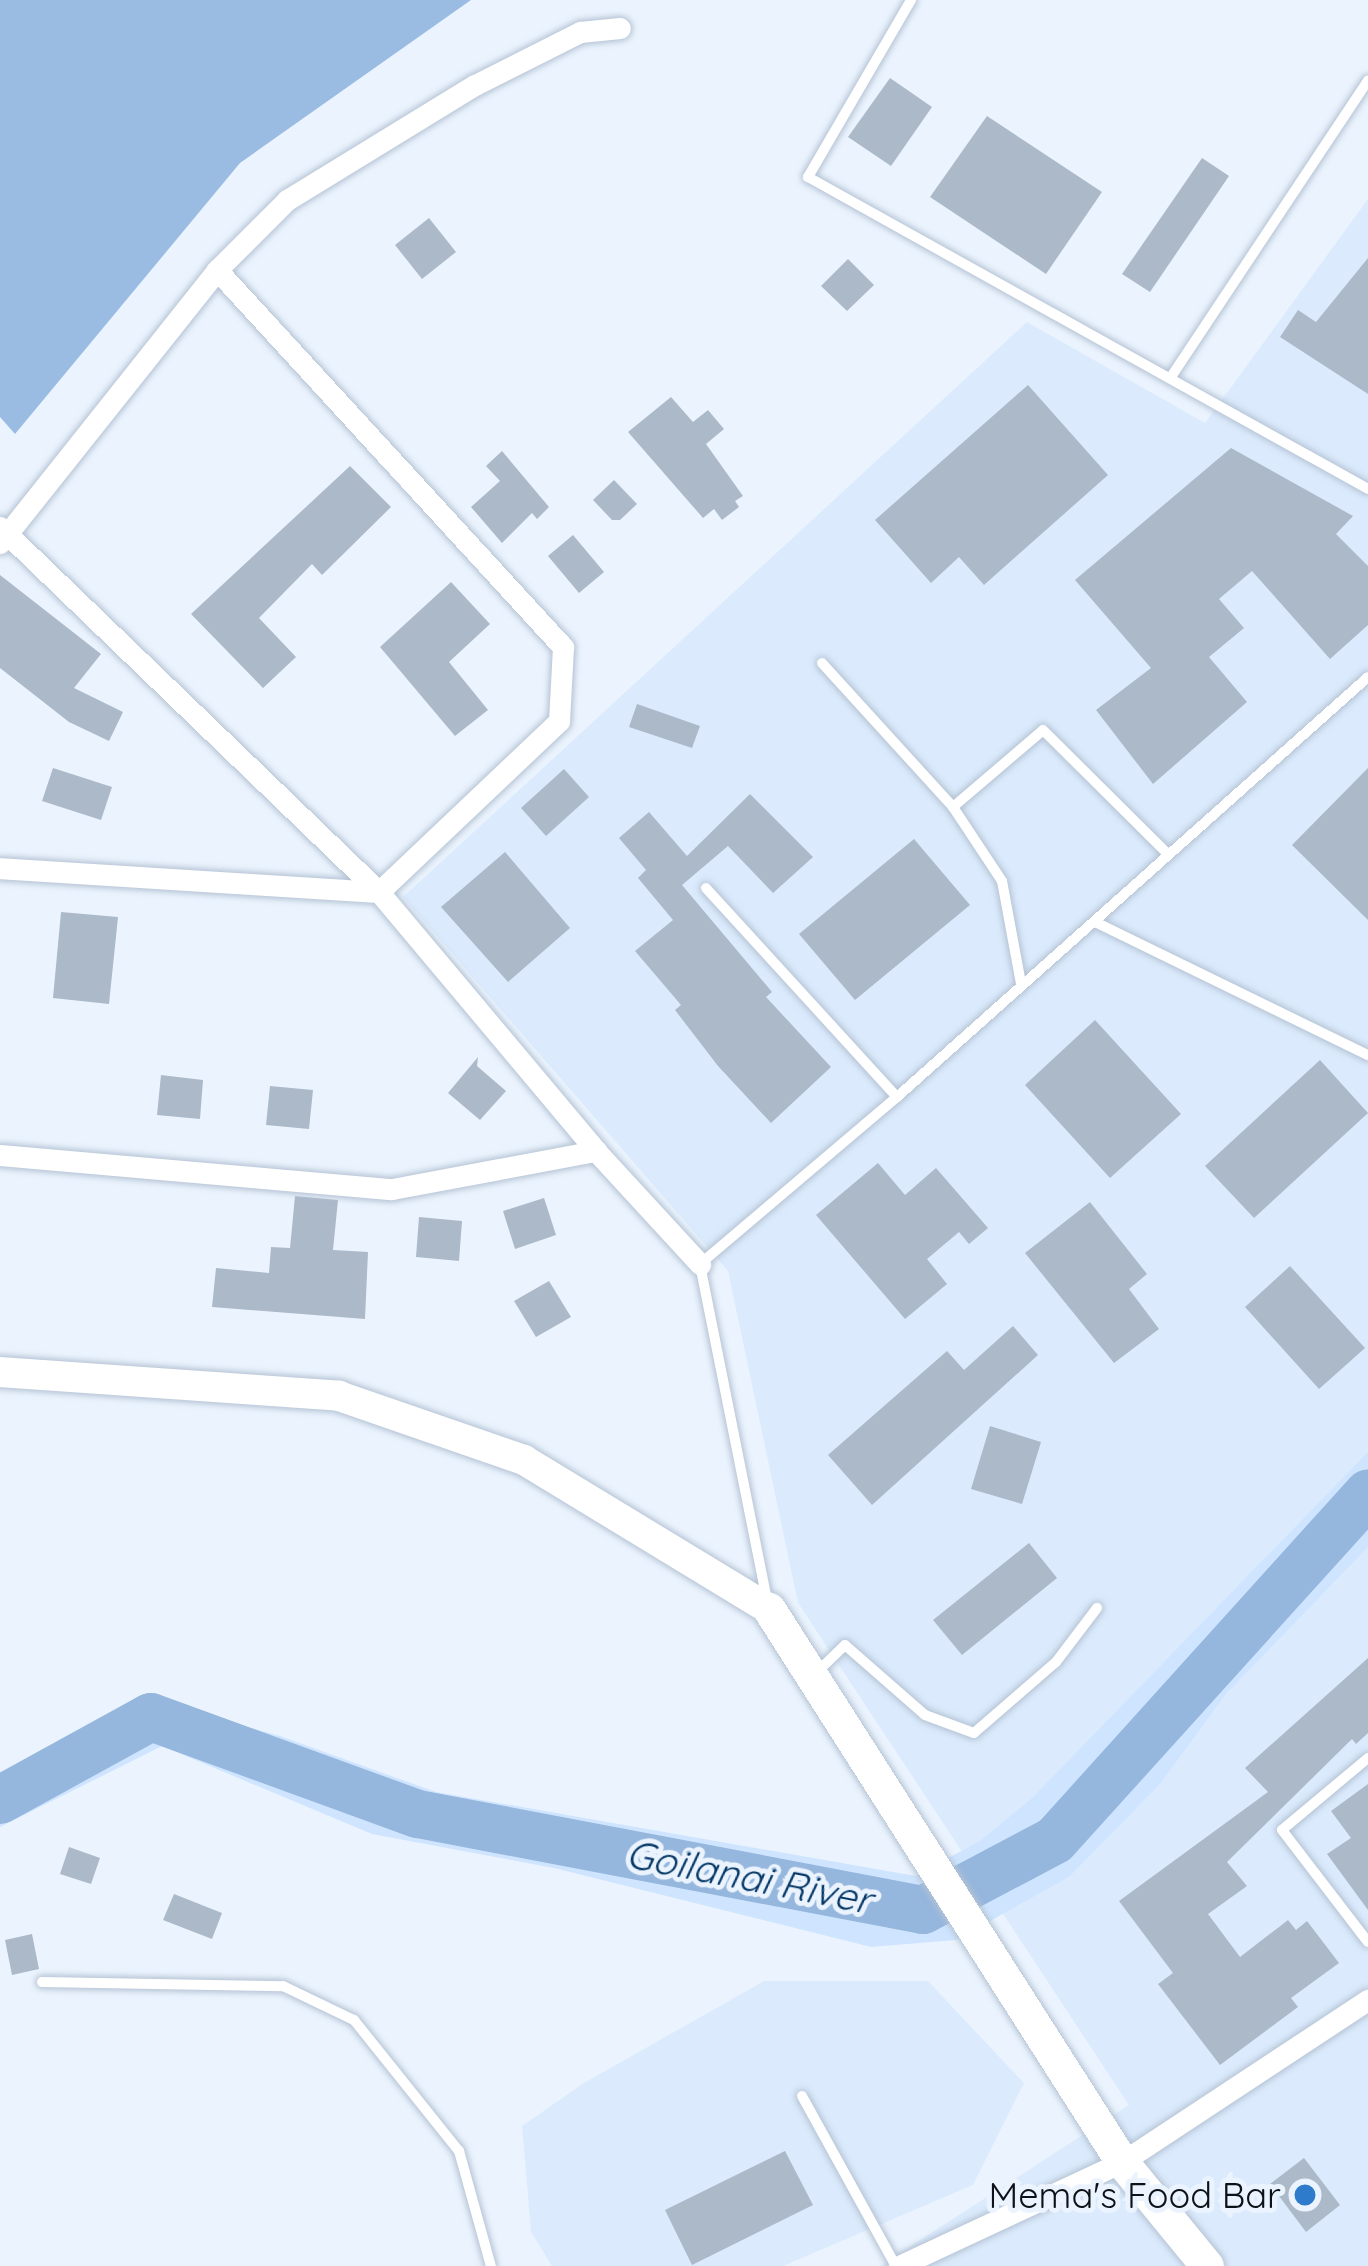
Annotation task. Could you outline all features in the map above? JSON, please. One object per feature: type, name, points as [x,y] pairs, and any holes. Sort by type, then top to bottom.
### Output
[{"type":"main road","points":[[0,1372],[339,1396],[524,1460],[769,1609],[1122,2162],[1207,2266]]},
{"type":"street","points":[[620,28],[580,32],[475,85],[287,200],[217,271],[2,535],[379,892],[596,1151],[700,1264]]},
{"type":"street","points":[[0,868],[379,892],[559,721],[563,646],[217,271]]},
{"type":"street","points":[[0,1155],[392,1189],[596,1151]]},
{"type":"street","points":[[897,2266],[1122,2162],[1368,2000]]},
{"type":"lane","points":[[911,0],[808,177],[1368,489]]},
{"type":"lane","points":[[1171,376],[1368,80]]},
{"type":"lane","points":[[822,663],[952,806],[1003,881],[1021,984]]},
{"type":"lane","points":[[769,1609],[700,1264],[898,1096],[1368,676]]},
{"type":"lane","points":[[952,806],[1042,730],[1169,855]]},
{"type":"lane","points":[[706,888],[898,1096]]},
{"type":"lane","points":[[1095,922],[1368,1055]]},
{"type":"lane","points":[[812,1677],[845,1645],[926,1715],[974,1733],[1056,1662],[1097,1608]]},
{"type":"lane","points":[[1368,1758],[1282,1830],[1368,1942]]},
{"type":"lane","points":[[42,1982],[283,1986],[354,2020],[459,2151],[491,2266]]},
{"type":"lane","points":[[802,2096],[897,2266]]},
{"type":"shaded area","points":[[0,0],[471,0],[240,163],[15,434],[0,417]]},
{"type":"shaded area","points":[[1368,199],[1368,2266],[880,2266],[1129,2105],[798,1603],[728,1271],[403,897],[1027,322],[1205,423]]},
{"type":"shaded area","points":[[1368,1452],[1368,1547],[1226,1694],[1160,1784],[1069,1877],[956,1940],[871,1947],[554,1868],[372,1834],[162,1746],[0,1827],[0,1778],[140,1697],[280,1736],[436,1792],[916,1876],[981,1840],[1032,1798]]},
{"type":"shaded area","points":[[764,1981],[928,1981],[1024,2083],[973,2185],[783,2266],[552,2266],[531,2232],[522,2126],[584,2083]]},
{"type":"building","points":[[890,78],[932,107],[891,166],[848,137]]},
{"type":"building","points":[[987,116],[1102,192],[1046,274],[930,197]]},
{"type":"building","points":[[1202,158],[1229,176],[1150,292],[1122,274]]},
{"type":"building","points":[[429,218],[456,252],[422,279],[395,245]]},
{"type":"building","points":[[1368,258],[1368,394],[1280,337],[1298,310],[1316,322]]},
{"type":"building","points":[[848,259],[874,285],[847,311],[821,286]]},
{"type":"building","points":[[1028,385],[1108,475],[984,585],[959,557],[931,583],[875,520]]},
{"type":"building","points":[[671,397],[693,422],[708,410],[724,429],[706,444],[743,496],[735,501],[739,507],[722,520],[714,509],[703,518],[628,432]]},
{"type":"building","points":[[1231,448],[1353,516],[1336,534],[1368,566],[1368,625],[1330,659],[1252,571],[1219,599],[1244,628],[1209,657],[1247,702],[1153,784],[1096,710],[1151,668],[1075,580]]},
{"type":"building","points":[[502,451],[549,507],[537,519],[532,513],[502,543],[471,507],[500,481],[486,466]]},
{"type":"building","points":[[350,466],[391,507],[322,575],[312,564],[259,618],[296,657],[263,688],[191,614]]},
{"type":"building","points":[[614,480],[637,504],[620,520],[612,520],[593,500]]},
{"type":"building","points":[[573,535],[604,572],[579,593],[548,556]]},
{"type":"building","points":[[0,575],[101,654],[74,688],[123,712],[109,741],[69,722],[0,668]]},
{"type":"building","points":[[451,582],[490,624],[449,662],[488,710],[455,736],[380,647]]},
{"type":"building","points":[[637,704],[700,726],[692,748],[629,727]]},
{"type":"building","points":[[53,768],[112,787],[101,820],[42,801]]},
{"type":"building","points":[[1368,768],[1368,920],[1292,845]]},
{"type":"building","points":[[564,769],[589,797],[546,836],[521,808]]},
{"type":"building","points":[[750,794],[813,857],[773,893],[728,846],[682,885],[772,992],[766,997],[831,1067],[771,1123],[718,1066],[675,1010],[681,1005],[635,951],[673,920],[638,878],[646,870],[619,838],[649,812],[687,856]]},
{"type":"building","points":[[914,839],[970,905],[855,1000],[799,934]]},
{"type":"building","points":[[505,852],[570,928],[508,982],[441,907]]},
{"type":"building","points":[[61,912],[118,917],[109,1004],[53,998]]},
{"type":"building","points":[[1095,1020],[1181,1114],[1110,1178],[1025,1085]]},
{"type":"building","points":[[478,1057],[477,1066],[506,1091],[480,1120],[448,1093]]},
{"type":"building","points":[[1320,1060],[1368,1113],[1254,1218],[1205,1166]]},
{"type":"building","points":[[161,1075],[203,1080],[200,1119],[157,1115]]},
{"type":"building","points":[[270,1086],[313,1090],[309,1129],[266,1125]]},
{"type":"building","points":[[878,1163],[905,1195],[936,1168],[988,1228],[969,1244],[959,1232],[927,1259],[947,1284],[905,1319],[816,1215]]},
{"type":"building","points":[[295,1196],[338,1200],[333,1250],[368,1252],[365,1319],[212,1307],[216,1268],[269,1273],[271,1247],[290,1248]]},
{"type":"building","points":[[544,1198],[556,1235],[515,1249],[503,1211]]},
{"type":"building","points":[[1090,1202],[1147,1274],[1129,1289],[1159,1329],[1114,1363],[1025,1253]]},
{"type":"building","points":[[419,1217],[462,1221],[459,1261],[416,1257]]},
{"type":"building","points":[[1290,1266],[1365,1348],[1319,1389],[1245,1307]]},
{"type":"building","points":[[549,1281],[571,1317],[536,1337],[514,1301]]},
{"type":"building","points":[[1013,1326],[1038,1355],[872,1505],[828,1455],[947,1351],[964,1370]]},
{"type":"building","points":[[990,1426],[1041,1442],[1022,1504],[971,1489]]},
{"type":"building","points":[[1029,1543],[1057,1578],[962,1655],[933,1620]]},
{"type":"building","points":[[1368,1658],[1368,1733],[1356,1744],[1352,1739],[1227,1862],[1247,1886],[1208,1914],[1240,1957],[1288,1920],[1296,1930],[1307,1921],[1339,1963],[1291,1998],[1298,2007],[1220,2065],[1158,1984],[1173,1973],[1119,1901],[1268,1792],[1245,1768]]},
{"type":"building","points":[[1368,1784],[1368,1910],[1327,1854],[1351,1838],[1331,1811]]},
{"type":"building","points":[[69,1847],[100,1858],[91,1884],[60,1874]]},
{"type":"building","points":[[174,1894],[222,1913],[212,1939],[163,1920]]},
{"type":"building","points":[[32,1934],[39,1969],[12,1975],[5,1940]]},
{"type":"building","points":[[785,2151],[813,2205],[692,2265],[665,2210]]},
{"type":"building","name":"Mema's Food Bar","points":[[1304,2158],[1340,2205],[1306,2232],[1270,2184]]},
{"type":"waterway","name":"Goilanai River","points":[[0,1800],[151,1717],[418,1814],[923,1910],[1055,1840],[1368,1493]]},
{"type":"place","name":"Mema's Food Bar","points":[[1305,2195]]}]
